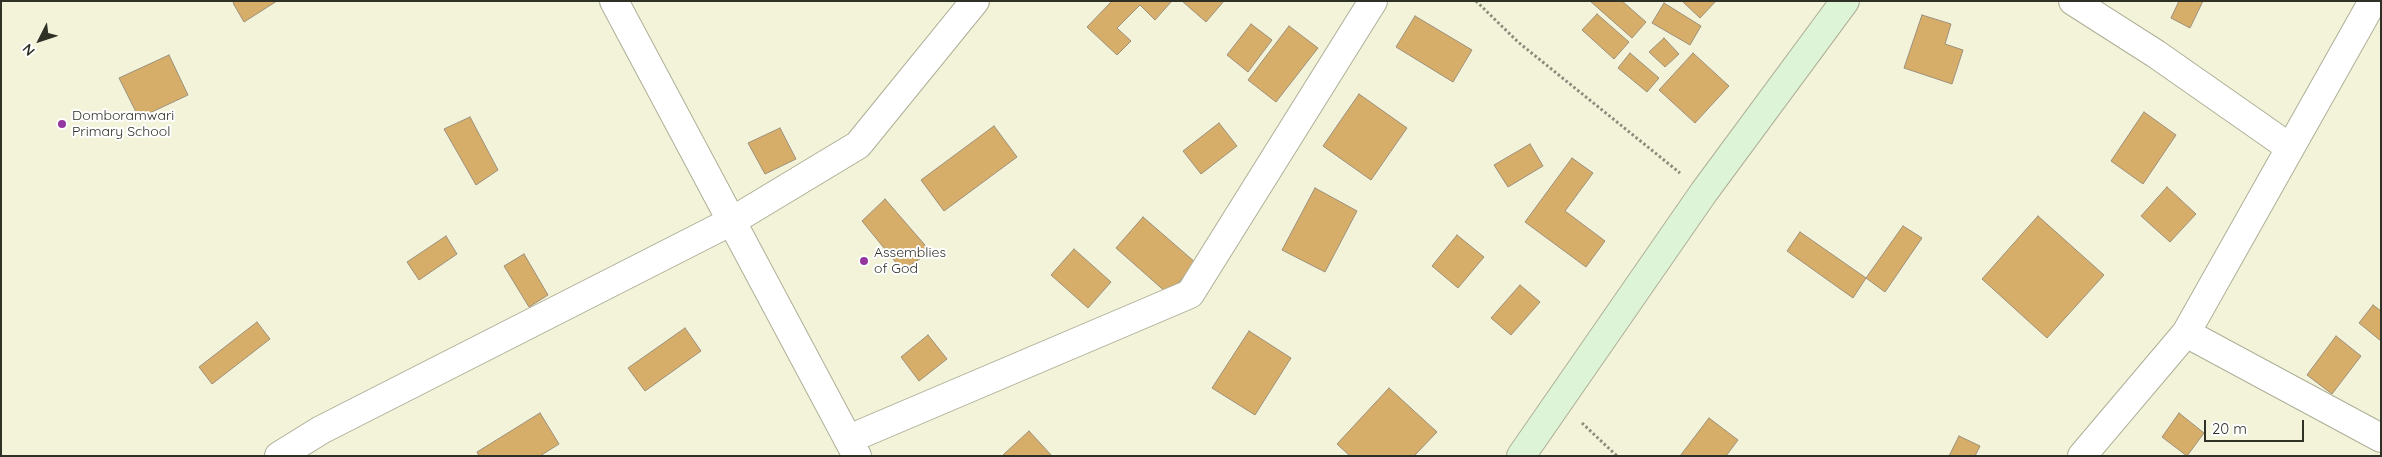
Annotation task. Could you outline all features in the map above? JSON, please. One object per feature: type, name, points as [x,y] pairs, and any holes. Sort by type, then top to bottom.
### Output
[{"type":"street","points":[[614,1],[853,448],[1190,294],[1373,1]]},
{"type":"street","points":[[279,456],[321,430],[732,220],[858,145],[975,1]]},
{"type":"street","points":[[1521,456],[1704,192],[1844,1]]},
{"type":"street","points":[[2073,1],[2156,54],[2289,147]]},
{"type":"street","points":[[2082,456],[2186,333],[2289,147],[2373,1]]},
{"type":"street","points":[[2186,333],[2381,438]]},
{"type":"street","points":[[2377,456],[2381,445]]},
{"type":"path","points":[[1476,1],[1518,42],[1704,192]]},
{"type":"path","points":[[1559,403],[1617,456]]},
{"type":"building","points":[[235,1],[277,1],[244,22],[233,3]]},
{"type":"building","points":[[1112,1],[1171,2],[1155,20],[1140,5],[1117,28],[1131,41],[1117,55],[1087,27]]},
{"type":"building","points":[[1182,1],[1224,1],[1206,22]]},
{"type":"building","points":[[1590,1],[1622,1],[1646,22],[1632,38]]},
{"type":"building","points":[[1682,1],[1716,1],[1700,18]]},
{"type":"building","points":[[2179,1],[2203,1],[2190,28],[2171,18]]},
{"type":"building","points":[[1664,3],[1701,26],[1690,45],[1652,23]]},
{"type":"building","points":[[1597,14],[1629,42],[1614,59],[1582,30]]},
{"type":"building","points":[[1922,15],[1951,24],[1945,44],[1963,50],[1952,84],[1904,68]]},
{"type":"building","points":[[1415,16],[1472,50],[1453,82],[1396,47]]},
{"type":"building","points":[[1251,24],[1272,40],[1248,72],[1227,55]]},
{"type":"building","points":[[1289,26],[1318,48],[1276,102],[1248,80]]},
{"type":"building","points":[[1664,38],[1679,54],[1665,67],[1649,52]]},
{"type":"building","points":[[1630,53],[1659,78],[1647,92],[1618,68]]},
{"type":"building","points":[[1693,53],[1729,86],[1695,123],[1659,90]]},
{"type":"building","points":[[169,55],[188,95],[139,118],[119,78]]},
{"type":"building","points":[[1359,94],[1407,128],[1371,180],[1323,146]]},
{"type":"building","points":[[2144,112],[2176,135],[2143,184],[2111,161]]},
{"type":"building","points":[[470,117],[498,170],[476,185],[444,129]]},
{"type":"building","points":[[1219,123],[1237,146],[1201,174],[1183,151]]},
{"type":"building","points":[[994,126],[1017,157],[944,211],[921,180]]},
{"type":"building","points":[[780,128],[796,159],[765,174],[748,143]]},
{"type":"building","points":[[1530,144],[1543,166],[1508,187],[1494,165]]},
{"type":"building","points":[[1572,158],[1593,173],[1565,211],[1605,241],[1586,267],[1525,222]]},
{"type":"building","points":[[2167,187],[2196,214],[2170,242],[2141,216]]},
{"type":"building","points":[[1315,188],[1357,211],[1325,272],[1282,250]]},
{"type":"building","points":[[885,199],[931,252],[902,270],[862,221]]},
{"type":"building","points":[[2038,216],[2104,275],[2047,338],[1982,279]]},
{"type":"building","points":[[1143,217],[1196,263],[1168,294],[1116,248]]},
{"type":"building","points":[[1903,226],[1922,238],[1885,292],[1866,278]]},
{"type":"building","points":[[1800,232],[1866,278],[1853,298],[1787,251]]},
{"type":"building","points":[[1457,235],[1484,257],[1458,288],[1432,266]]},
{"type":"building","points":[[446,236],[457,254],[419,280],[407,262]]},
{"type":"building","points":[[1074,249],[1111,282],[1088,308],[1051,275]]},
{"type":"building","points":[[524,254],[548,295],[529,307],[504,266]]},
{"type":"building","points":[[1520,285],[1540,302],[1511,335],[1491,318]]},
{"type":"building","points":[[2373,305],[2381,311],[2381,341],[2359,323]]},
{"type":"building","points":[[257,322],[270,339],[212,384],[199,367]]},
{"type":"building","points":[[685,328],[701,351],[645,391],[628,368]]},
{"type":"building","points":[[1249,331],[1291,358],[1255,415],[1212,388]]},
{"type":"building","points":[[928,335],[947,359],[919,381],[901,357]]},
{"type":"building","points":[[2336,336],[2361,356],[2332,394],[2307,375]]},
{"type":"building","points":[[1389,388],[1437,432],[1414,456],[1350,456],[1337,444]]},
{"type":"building","points":[[540,413],[559,444],[540,456],[479,456],[477,452]]},
{"type":"building","points":[[2179,413],[2204,433],[2187,456],[2162,437]]},
{"type":"building","points":[[1709,418],[1738,440],[1726,456],[1680,456]]},
{"type":"building","points":[[1029,431],[1052,456],[1003,455]]},
{"type":"building","points":[[1959,436],[1980,446],[1975,456],[1949,456]]},
{"type":"place","name":"Domboramwari Primary School","points":[[62,124]]},
{"type":"place","name":"Assemblies of God","points":[[864,261]]}]
